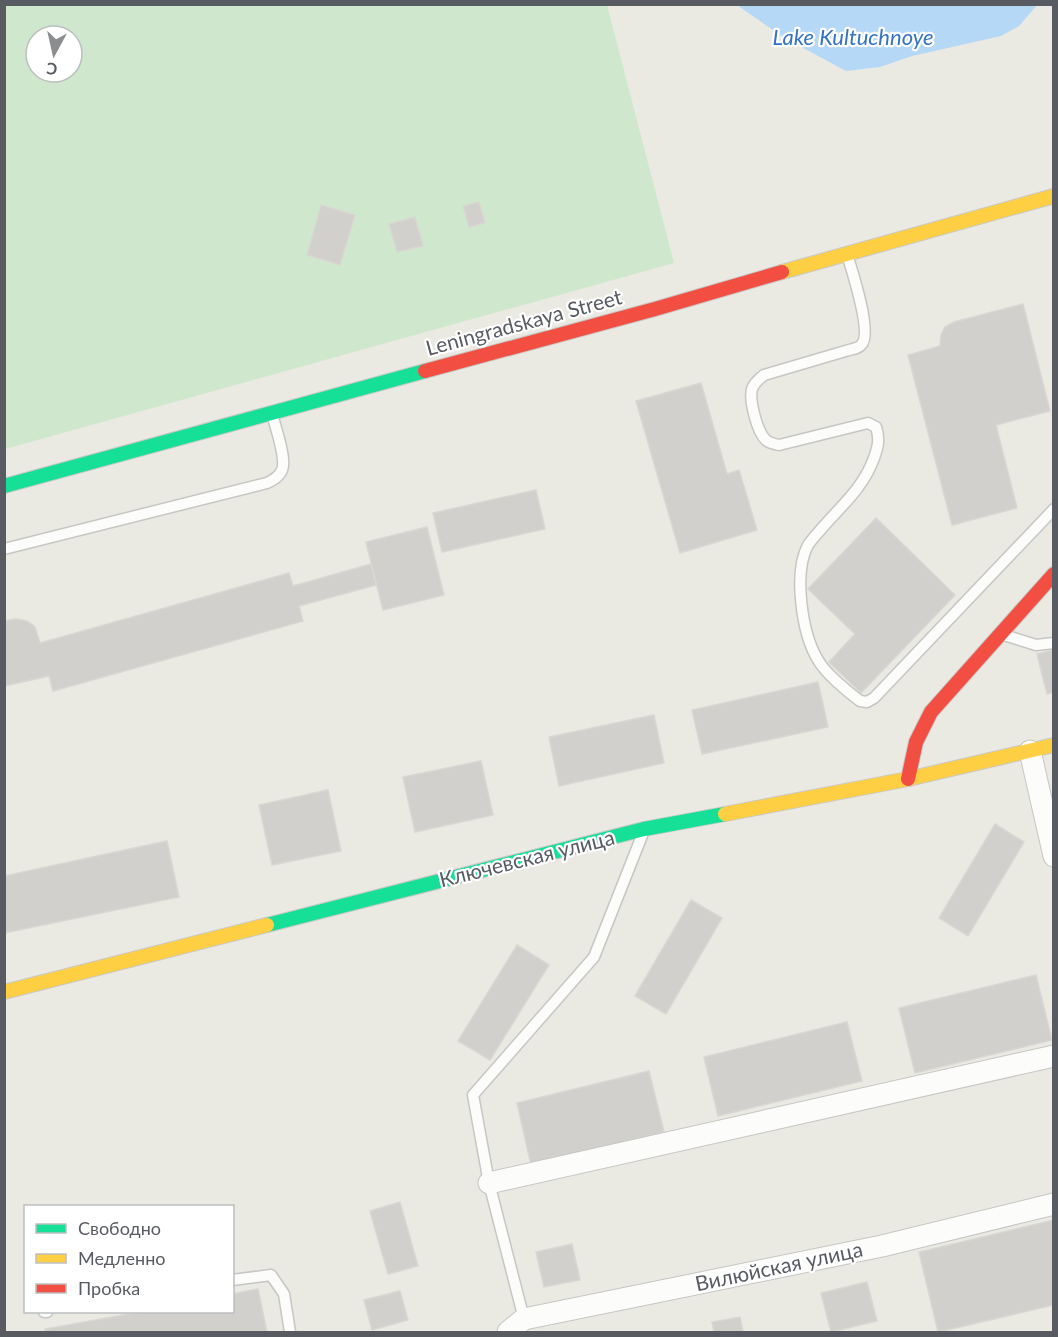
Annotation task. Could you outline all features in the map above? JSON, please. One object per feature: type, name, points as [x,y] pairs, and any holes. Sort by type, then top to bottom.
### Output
[{"type":"main road","name":"Leningradskaya Street","points":[[4,486],[655,309],[1053,196]]},
{"type":"main road","points":[[908,779],[916,742],[931,712],[1053,574]]},
{"type":"main road","name":"Ключевская улица","points":[[4,992],[644,830],[908,779],[1053,745]]},
{"type":"street","points":[[1030,751],[1053,856]]},
{"type":"street","points":[[489,1183],[1053,1056]]},
{"type":"street","name":"Вилюйская улица","points":[[508,1332],[524,1319],[882,1246],[1053,1204]]},
{"type":"lane","points":[[847,253],[865,326],[864,342],[860,347],[764,375],[752,390],[751,401],[760,434],[768,442],[779,445],[868,423],[876,427],[879,437],[870,469],[859,488],[809,545],[801,567],[806,627],[819,662],[860,701],[867,702],[874,698],[1053,509]]},
{"type":"lane","points":[[4,549],[267,483],[276,478],[282,470],[283,460],[272,413]]},
{"type":"lane","points":[[1001,634],[1036,645],[1053,642]]},
{"type":"lane","points":[[524,1319],[489,1183],[473,1095],[594,957],[644,830]]},
{"type":"lane","points":[[234,1280],[271,1275],[284,1294],[290,1332]]},
{"type":"green space","points":[[5,5],[607,5],[674,263],[5,449]]},
{"type":"water","name":"Lake Kultuchnoye","points":[[737,5],[1037,5],[1019,26],[1001,36],[912,56],[880,67],[846,71],[783,37]]},
{"type":"building","points":[[479,202],[485,223],[469,227],[463,206]]},
{"type":"building","points":[[321,205],[355,215],[340,265],[307,255]]},
{"type":"building","points":[[415,217],[423,246],[397,252],[389,224]]},
{"type":"building","points":[[1023,304],[1050,411],[996,425],[1017,508],[952,525],[908,355],[940,346],[941,335],[945,327],[954,322]]},
{"type":"building","points":[[701,383],[727,474],[739,470],[757,530],[680,553],[636,401]]},
{"type":"building","points":[[536,490],[545,529],[442,552],[433,513]]},
{"type":"building","points":[[876,518],[955,595],[861,693],[829,662],[855,634],[808,589]]},
{"type":"building","points":[[427,527],[444,595],[383,610],[366,542]]},
{"type":"building","points":[[371,564],[376,585],[299,606],[303,621],[53,691],[49,676],[4,686],[4,621],[16,619],[27,621],[35,627],[40,643],[289,573],[293,586]]},
{"type":"building","points":[[1054,650],[1054,692],[1047,694],[1037,654]]},
{"type":"building","points":[[818,682],[828,727],[702,754],[692,710]]},
{"type":"building","points":[[654,715],[664,763],[559,786],[549,737]]},
{"type":"building","points":[[481,761],[493,815],[415,832],[403,777]]},
{"type":"building","points":[[328,790],[341,851],[272,865],[259,805]]},
{"type":"building","points":[[995,824],[1024,842],[968,936],[939,918]]},
{"type":"building","points":[[167,841],[179,897],[4,933],[4,876]]},
{"type":"building","points":[[691,900],[722,918],[666,1014],[635,996]]},
{"type":"building","points":[[517,945],[549,965],[490,1060],[458,1041]]},
{"type":"building","points":[[1036,975],[1052,1040],[915,1073],[899,1008]]},
{"type":"building","points":[[847,1022],[862,1081],[718,1116],[704,1057]]},
{"type":"building","points":[[649,1071],[664,1132],[531,1165],[517,1103]]},
{"type":"building","points":[[400,1202],[418,1266],[388,1274],[370,1211]]},
{"type":"building","points":[[1054,1220],[1054,1305],[938,1332],[919,1252]]},
{"type":"building","points":[[572,1244],[580,1280],[544,1287],[536,1252]]},
{"type":"building","points":[[867,1282],[877,1321],[831,1332],[821,1293]]},
{"type":"building","points":[[258,1289],[267,1332],[46,1332],[45,1329],[134,1313],[234,1313],[234,1294]]},
{"type":"building","points":[[400,1291],[408,1320],[372,1330],[364,1300]]},
{"type":"building","points":[[740,1317],[743,1332],[714,1332],[712,1322]]},
{"type":"traffic: fast","points":[[4,486],[425,371]]},
{"type":"traffic: fast","points":[[267,925],[644,829],[725,814]]},
{"type":"traffic: slow","points":[[782,272],[1054,196]]},
{"type":"traffic: slow","points":[[725,814],[908,779],[1054,745]]},
{"type":"traffic: slow","points":[[4,992],[267,925]]},
{"type":"traffic: jam","points":[[425,371],[782,272]]},
{"type":"traffic: jam","points":[[908,779],[916,742],[931,712],[1054,574]]}]
